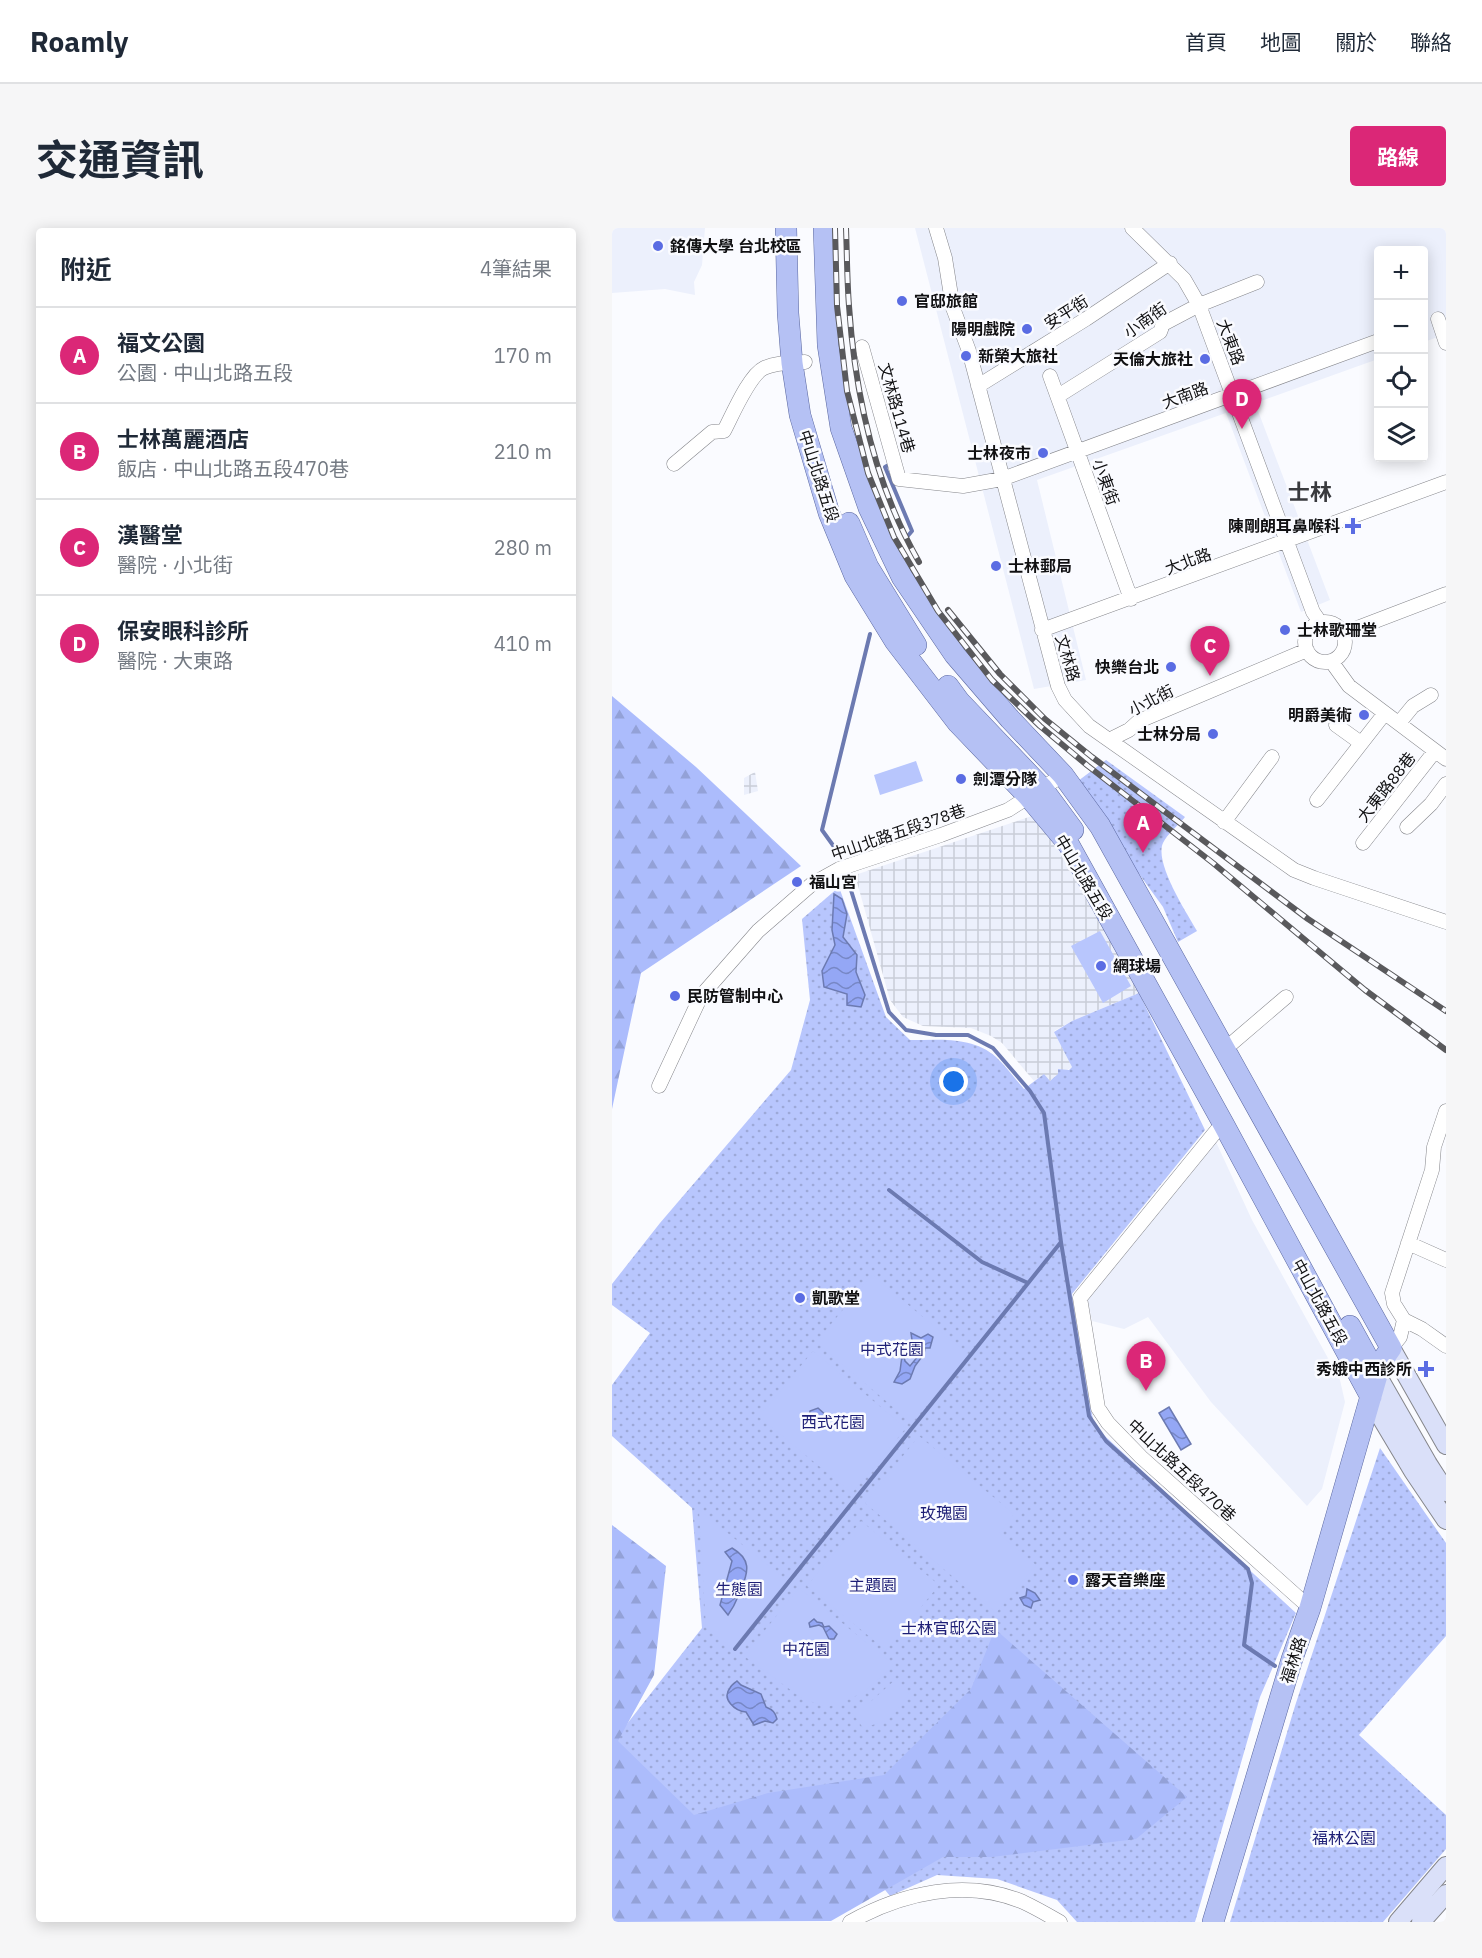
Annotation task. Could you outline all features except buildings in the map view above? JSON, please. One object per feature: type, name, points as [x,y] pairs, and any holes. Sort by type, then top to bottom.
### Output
[{"type":"main road","name":"中山北路五段","points":[[786,228],[788,313],[799,363]]},
{"type":"main road","name":"中山北路五段","points":[[800,228],[800,415],[830,513],[855,576],[895,641],[958,723],[982,746],[1047,785],[1100,825],[1224,1050],[1266,1136],[1321,1261],[1379,1414],[1446,1520]]},
{"type":"main road","name":"中山北路五段","points":[[810,228],[810,274],[816,350],[826,417],[849,494],[885,559],[920,632],[968,693],[1089,832],[1266,1136]]},
{"type":"main road","name":"中山北路五段","points":[[824,228],[828,345],[841,428],[885,559]]},
{"type":"main road","name":"中山北路五段","points":[[1047,785],[1069,844],[1224,1125],[1321,1261]]},
{"type":"main road","name":"中山北路五段","points":[[1047,785],[1321,1261],[1384,1361],[1446,1472]]},
{"type":"main road","name":"中山北路五段","points":[[1384,1361],[1446,1445]]},
{"type":"main road","name":"中山北路五段","points":[[1384,1361],[1446,1492]]},
{"type":"main road","name":"福林路","points":[[1213,1922],[1292,1659],[1310,1608],[1371,1397],[1384,1361]]},
{"type":"main road","points":[[1398,1922],[1446,1866]]},
{"type":"main road","points":[[1422,1922],[1446,1894]]},
{"type":"street","name":"文林路","points":[[936,228],[945,258],[953,308],[969,351],[1042,630],[1058,686],[1065,700],[1089,726],[1294,870],[1446,922]]},
{"type":"street","name":"大東路","points":[[1132,228],[1184,279],[1199,305],[1286,542],[1313,612],[1320,622]]},
{"type":"street","name":"安平街","points":[[978,386],[1086,319],[1170,263]]},
{"type":"street","name":"小南街","points":[[1058,396],[1160,332],[1163,324],[1199,305],[1257,282]]},
{"type":"street","points":[[1428,322],[1442,317],[1446,343]]},
{"type":"street","name":"大南路","points":[[899,479],[963,486],[1002,479],[1374,342]]},
{"type":"street","name":"文林路114巷","points":[[862,347],[899,479]]},
{"type":"street","points":[[674,464],[712,432],[724,432],[753,378],[761,369],[774,364],[799,363]]},
{"type":"street","name":"小東街","points":[[1050,376],[1131,599]]},
{"type":"street","name":"大北路","points":[[1042,630],[1446,482]]},
{"type":"street","points":[[1344,633],[1446,594]]},
{"type":"street","points":[[1320,622],[1331,622],[1341,628],[1344,633],[1344,650],[1331,661],[1315,659],[1307,650],[1307,633],[1320,622]]},
{"type":"street","name":"小北街","points":[[1109,740],[1129,730],[1139,721],[1307,650]]},
{"type":"street","points":[[1331,661],[1349,686],[1441,755]]},
{"type":"street","points":[[1399,723],[1413,706],[1431,695]]},
{"type":"street","points":[[1317,800],[1385,713]]},
{"type":"street","points":[[1336,725],[1362,743]]},
{"type":"street","name":"大東路88巷","points":[[1363,843],[1441,755]]},
{"type":"street","points":[[1224,822],[1272,757]]},
{"type":"street","points":[[1407,827],[1431,804],[1446,784]]},
{"type":"street","name":"中山北路五段378巷","points":[[659,1086],[701,996],[758,931],[785,905],[812,884],[843,867],[941,836],[1008,810],[1047,785]]},
{"type":"street","points":[[1224,1050],[1286,997]]},
{"type":"street","points":[[1446,1111],[1434,1147],[1432,1170],[1392,1293],[1394,1304],[1404,1320],[1422,1329],[1446,1346]]},
{"type":"street","name":"中山北路五段470巷","points":[[1224,1125],[1216,1130],[1080,1298],[1098,1408],[1125,1442],[1310,1608]]},
{"type":"street","points":[[1434,1147],[1446,1158]]},
{"type":"street","points":[[1408,1243],[1446,1260]]},
{"type":"street","points":[[1384,1361],[1400,1337],[1404,1320]]},
{"type":"street","points":[[850,1922],[868,1918],[894,1901],[933,1891],[967,1890],[1000,1895],[1023,1902],[1060,1922]]},
{"type":"shaded area","name":"銘傳大學 台北校區","points":[[612,228],[705,228],[702,265],[694,282],[695,295],[665,289],[612,293]]},
{"type":"shaded area","name":"士林夜市","points":[[915,228],[1446,228],[1446,334],[1428,341],[1428,246],[1374,246],[1374,360],[1255,403],[1330,600],[1301,612],[1226,413],[1037,480],[1086,680],[1034,689]]},
{"type":"shaded area","points":[[755,772],[758,791],[744,795],[744,778]]},
{"type":"shaded area","points":[[1035,815],[1067,861],[1139,993],[1054,1031],[1072,1067],[1050,1081],[1038,1078],[1034,1081],[1002,1043],[991,1036],[971,1028],[923,1026],[903,1017],[890,1000],[855,875]]},
{"type":"shaded area","points":[[1216,1142],[1252,1220],[1340,1380],[1345,1402],[1322,1489],[1307,1506],[1211,1402],[1148,1317],[1124,1329],[1092,1321],[1087,1296]]},
{"type":"green space","points":[[612,696],[696,767],[801,866],[641,973],[612,1109]]},
{"type":"green space","points":[[1106,760],[1185,817],[1165,840],[1161,852],[1167,875],[1197,931],[1178,942],[1163,907],[1074,784]]},
{"type":"green space","points":[[916,761],[923,781],[880,795],[874,775]]},
{"type":"green space","name":"士林官邸公園","points":[[839,887],[886,1017],[910,1040],[944,1040],[977,1045],[996,1057],[1024,1089],[1044,1074],[1050,1081],[1058,1074],[1058,1069],[1069,1070],[1072,1067],[1054,1032],[1072,1021],[1139,993],[1205,1130],[1072,1294],[1094,1426],[1296,1613],[1260,1697],[1195,1922],[1077,1922],[1057,1900],[997,1879],[937,1875],[890,1896],[868,1869],[717,1915],[612,1743],[702,1628],[692,1508],[612,1436],[612,1385],[650,1333],[612,1305],[612,1284],[660,1223],[791,1070],[810,1000],[802,919]]},
{"type":"green space","name":"網球場","points":[[1100,931],[1131,986],[1103,1003],[1071,946]]},
{"type":"green space","name":"中式花園","points":[[872,1275],[969,1355],[912,1423],[816,1342]]},
{"type":"green space","name":"西式花園","points":[[813,1351],[906,1428],[852,1493],[759,1417]]},
{"type":"green space","name":"玫瑰園","points":[[919,1436],[1014,1514],[999,1534],[1036,1565],[996,1613],[865,1503]]},
{"type":"green space","name":"福林公園","points":[[1380,1448],[1446,1543],[1446,1636],[1359,1735],[1446,1815],[1446,1849],[1383,1922],[1230,1922],[1295,1706]]},
{"type":"green space","name":"生態園","points":[[699,1510],[790,1583],[736,1651],[706,1628]]},
{"type":"green space","name":"主題園","points":[[861,1521],[939,1585],[886,1650],[807,1586]]},
{"type":"green space","points":[[612,1525],[666,1566],[654,1675],[618,1741],[694,1815],[768,1793],[884,1775],[971,1689],[995,1629],[1187,1797],[1136,1839],[992,1857],[943,1857],[831,1921],[612,1922]]},
{"type":"green space","name":"中花園","points":[[799,1588],[894,1665],[863,1693],[828,1707],[803,1699],[744,1656]]},
{"type":"green space","points":[[896,1679],[909,1694],[888,1720],[863,1728],[852,1712],[868,1704]]},
{"type":"water","points":[[834,894],[842,899],[847,914],[843,937],[857,955],[856,972],[865,995],[861,1007],[847,1005],[847,994],[824,987],[822,971],[835,945],[832,930]]},
{"type":"water","points":[[911,1333],[921,1338],[928,1334],[933,1337],[930,1348],[925,1348],[910,1379],[902,1384],[894,1382],[900,1371],[902,1356],[912,1340]],"holes":[[[913,1343],[919,1355],[910,1366],[905,1361],[904,1357]]]},
{"type":"water","points":[[1169,1407],[1191,1444],[1181,1450],[1159,1413]]},
{"type":"water","points":[[818,1408],[829,1418],[828,1426],[820,1428],[809,1419],[810,1411]]},
{"type":"water","points":[[732,1548],[743,1557],[747,1571],[736,1602],[728,1615],[720,1605],[732,1561],[725,1552]]},
{"type":"water","points":[[1027,1589],[1035,1593],[1040,1600],[1033,1602],[1031,1608],[1024,1605],[1020,1598],[1026,1596]]},
{"type":"water","points":[[814,1619],[822,1623],[824,1627],[829,1626],[837,1634],[834,1639],[829,1639],[823,1627],[819,1625],[810,1627],[809,1623]]},
{"type":"water","points":[[737,1681],[761,1694],[766,1707],[772,1710],[777,1719],[773,1723],[765,1721],[754,1725],[746,1712],[730,1704],[728,1692]]},
{"type":"waterway","points":[[892,463],[885,467],[912,531],[906,538]]},
{"type":"waterway","points":[[870,634],[822,830],[840,855],[889,1012],[906,1030],[936,1035],[968,1035],[993,1048],[1030,1091],[1044,1113],[1061,1242],[1089,1416],[1106,1441],[1248,1569],[1252,1583],[1244,1645],[1275,1666]]},
{"type":"waterway","points":[[889,1190],[982,1262],[1028,1283]]},
{"type":"waterway","points":[[735,1649],[1061,1242]]},
{"type":"railway","points":[[835,228],[837,306],[847,391],[868,473],[894,537],[938,611],[992,680],[1040,726],[1213,863],[1365,990],[1446,1050]]},
{"type":"railway","points":[[846,228],[848,296],[862,405],[890,502],[919,562]]},
{"type":"railway","points":[[948,610],[1000,674],[1045,719],[1092,757],[1308,919],[1446,1011]]},
{"type":"place","name":"銘傳大學 台北校區","points":[[658,246]]},
{"type":"place","name":"官邸旅館","points":[[902,301]]},
{"type":"place","name":"陽明戲院","points":[[1027,329]]},
{"type":"place","name":"新榮大旅社","points":[[966,356]]},
{"type":"place","name":"天倫大旅社","points":[[1205,359]]},
{"type":"place","name":"保安眼科診所","points":[[1242,429]]},
{"type":"place","name":"士林夜市","points":[[1043,453]]},
{"type":"place","name":"陳剛朗耳鼻喉科","points":[[1353,526]]},
{"type":"place","name":"士林郵局","points":[[996,566]]},
{"type":"place","name":"士林歌珊堂","points":[[1285,630]]},
{"type":"place","name":"快樂台北","points":[[1171,667]]},
{"type":"place","name":"漢醫堂","points":[[1210,676]]},
{"type":"place","name":"明爵美術","points":[[1364,715]]},
{"type":"place","name":"士林分局","points":[[1213,734]]},
{"type":"place","name":"劍潭分隊","points":[[961,779]]},
{"type":"place","name":"福文公園","points":[[1143,853]]},
{"type":"place","name":"福山宮","points":[[797,882]]},
{"type":"place","name":"網球場","points":[[1101,966]]},
{"type":"place","name":"民防管制中心","points":[[675,996]]},
{"type":"place","name":"凱歌堂","points":[[800,1298]]},
{"type":"place","name":"秀娥中西診所","points":[[1426,1369]]},
{"type":"place","name":"士林萬麗酒店","points":[[1146,1391]]},
{"type":"place","name":"露天音樂座","points":[[1073,1580]]},
{"type":"district","name":"士林","points":[[1310,492]]}]
